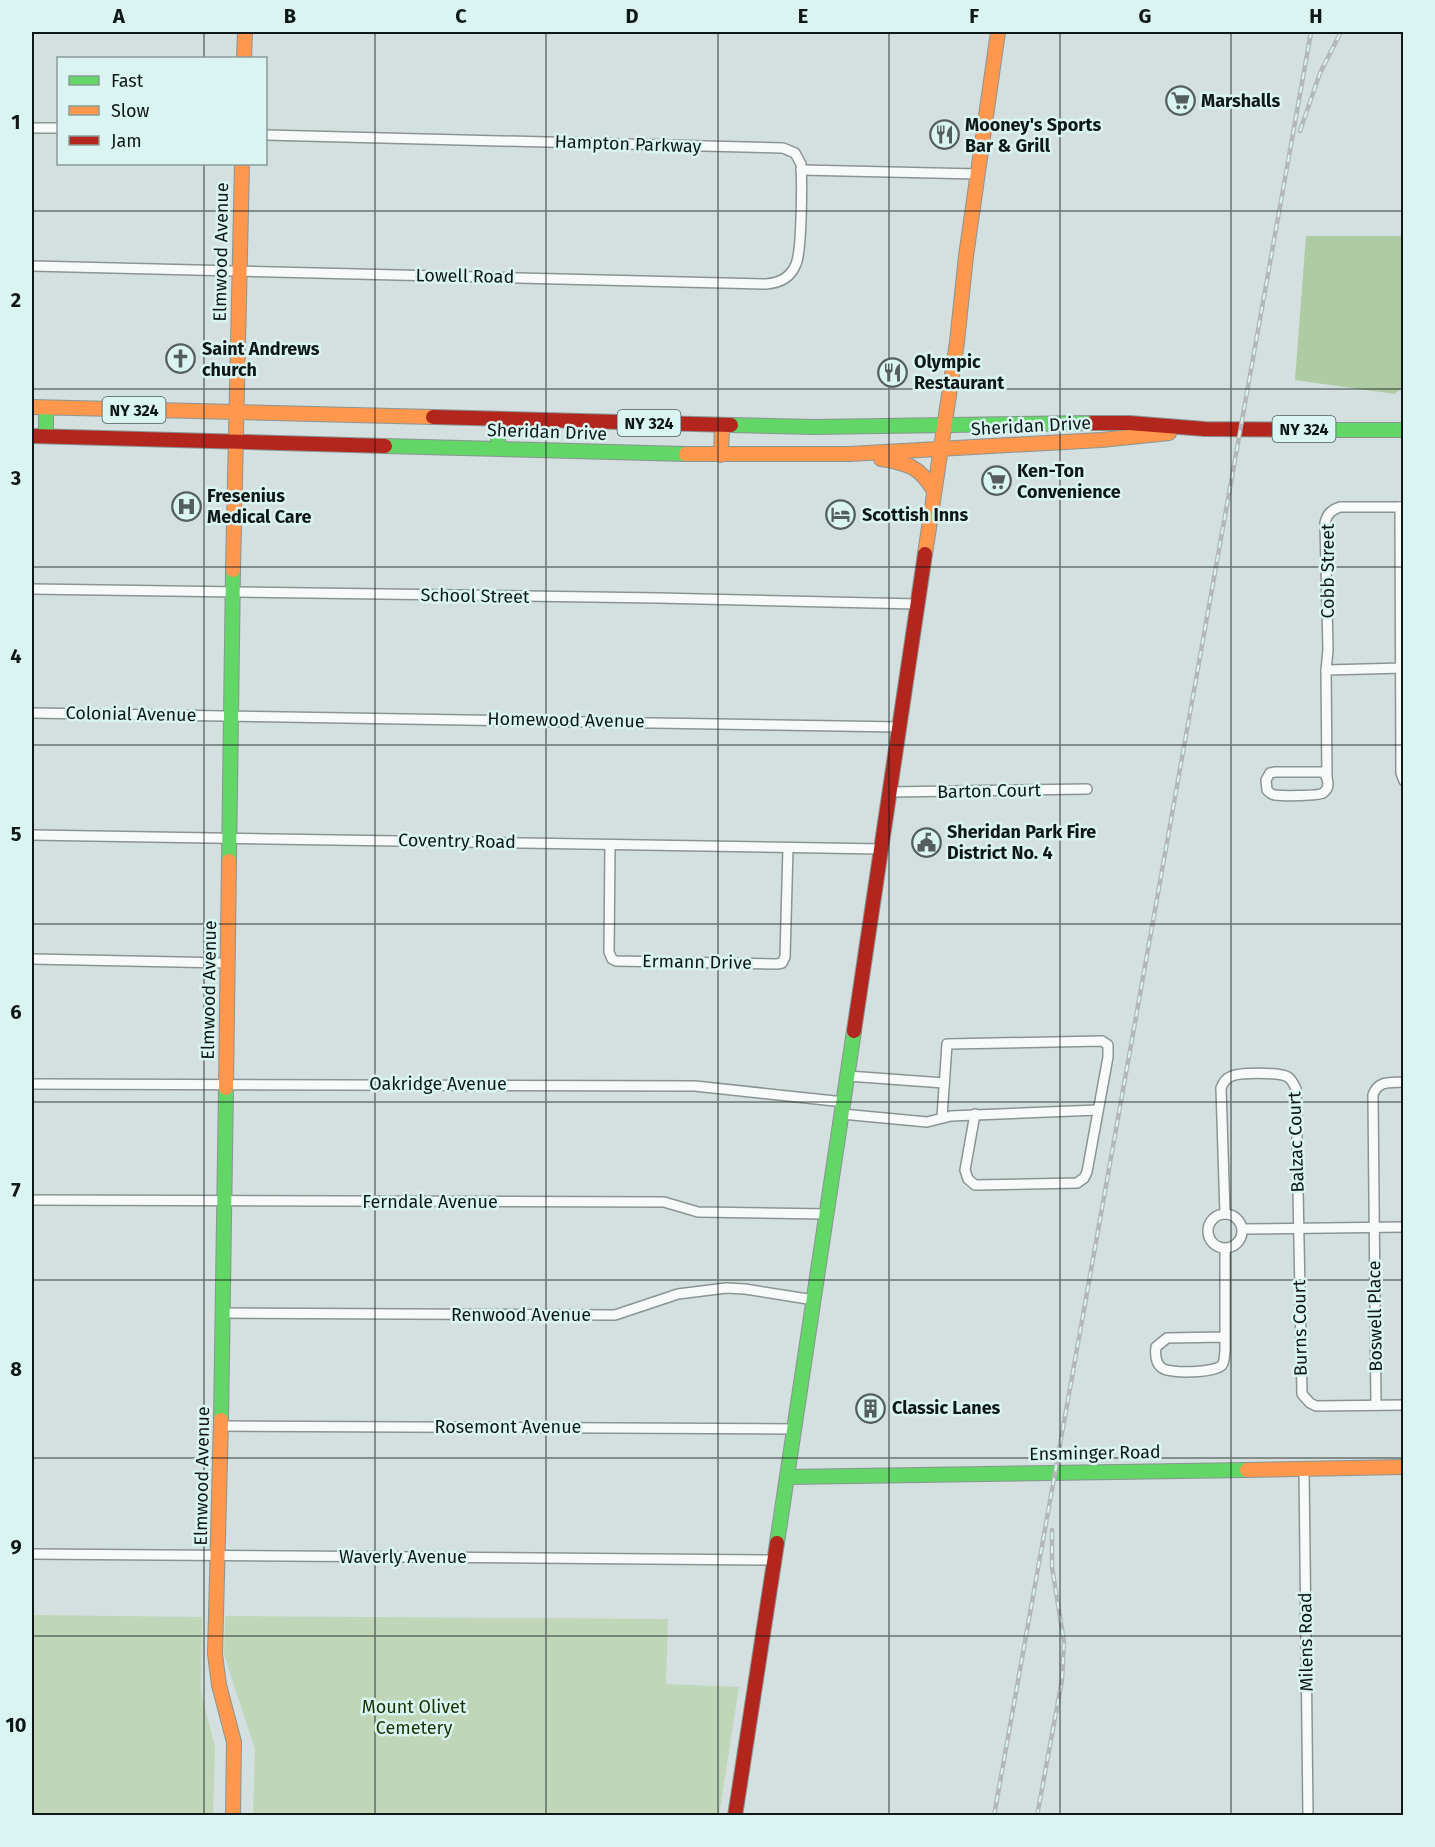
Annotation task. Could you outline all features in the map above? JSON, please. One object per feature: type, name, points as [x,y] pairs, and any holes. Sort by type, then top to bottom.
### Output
[{"type":"main road","points":[[244,57],[245,32]]},
{"type":"main road","points":[[735,1815],[788,1477],[964,294],[966,256],[998,32]]},
{"type":"main road","name":"Elmwood Avenue","points":[[233,1815],[234,1742],[215,1663],[221,1426],[235,441],[242,165]]},
{"type":"main road","name":"Sheridan Drive","points":[[32,407],[814,427],[1129,423],[1205,429],[1404,430]]},
{"type":"main road","points":[[46,408],[46,436]]},
{"type":"main road","points":[[498,419],[498,448]]},
{"type":"main road","points":[[721,454],[722,425]]},
{"type":"main road","name":"Sheridan Drive","points":[[32,436],[721,454],[849,454],[1101,440],[1205,429]]},
{"type":"main road","points":[[849,454],[910,464],[919,469],[934,491]]},
{"type":"main road","name":"Ensminger Road","points":[[788,1477],[1404,1467]]},
{"type":"street","points":[[32,128],[57,128]]},
{"type":"street","name":"Hampton Parkway","points":[[267,135],[783,148],[795,153],[801,164],[801,170]]},
{"type":"street","points":[[801,170],[978,174]]},
{"type":"street","name":"Lowell Road","points":[[32,266],[773,284],[787,278],[799,257],[801,170]]},
{"type":"street","name":"Cobb Street","points":[[1326,670],[1328,650],[1325,523],[1327,517],[1334,509],[1340,507],[1402,507]]},
{"type":"street","points":[[1402,507],[1401,773],[1404,782]]},
{"type":"street","name":"School Street","points":[[32,589],[918,604]]},
{"type":"street","points":[[1327,777],[1323,772],[1275,772],[1267,776],[1266,786],[1274,795],[1319,794],[1326,791],[1327,777],[1326,670],[1402,668]]},
{"type":"street","name":"Colonial Avenue","points":[[32,712],[231,716]]},
{"type":"street","name":"Homewood Avenue","points":[[231,716],[900,727]]},
{"type":"street","name":"Barton Court","points":[[890,792],[1087,789]]},
{"type":"street","name":"Coventry Road","points":[[32,835],[882,849]]},
{"type":"street","name":"Ermann Drive","points":[[610,844],[609,952],[612,959],[616,961],[782,963],[785,957],[788,848]]},
{"type":"street","points":[[32,960],[227,963]]},
{"type":"street","points":[[942,1117],[947,1044],[1106,1042],[1109,1049],[1087,1172],[1077,1183],[979,1186],[968,1179],[965,1170],[975,1114]]},
{"type":"street","name":"Balzac Court","points":[[1225,1214],[1221,1088],[1223,1083],[1236,1075],[1281,1074],[1292,1080],[1296,1089],[1298,1228]]},
{"type":"street","points":[[848,1076],[944,1083]]},
{"type":"street","name":"Boswell Place","points":[[1377,1405],[1372,1095],[1374,1089],[1383,1083],[1404,1082]]},
{"type":"street","name":"Oakridge Avenue","points":[[32,1084],[695,1086],[927,1122],[936,1121],[942,1117],[975,1114],[1098,1110]]},
{"type":"street","name":"Ferndale Avenue","points":[[32,1200],[664,1202],[698,1212],[827,1214]]},
{"type":"street","points":[[1225,1214],[1236,1218],[1242,1229],[1241,1238],[1234,1246],[1225,1249],[1212,1244],[1207,1231],[1213,1219],[1225,1214]]},
{"type":"street","points":[[1242,1229],[1404,1227]]},
{"type":"street","name":"Burns Court","points":[[1298,1228],[1302,1394],[1316,1406],[1404,1405]]},
{"type":"street","points":[[1224,1337],[1167,1338],[1156,1347],[1156,1360],[1167,1370],[1208,1371],[1220,1367],[1224,1362],[1225,1249]]},
{"type":"street","name":"Renwood Avenue","points":[[222,1313],[615,1315],[678,1294],[726,1288],[814,1300]]},
{"type":"street","name":"Rosemont Avenue","points":[[221,1426],[795,1429]]},
{"type":"street","name":"Milens Road","points":[[1304,1469],[1308,1815]]},
{"type":"street","name":"Waverly Avenue","points":[[32,1554],[775,1560]]},
{"type":"green space","points":[[1306,236],[1403,236],[1403,387],[1395,394],[1295,380]]},
{"type":"green space","points":[[32,1615],[202,1617],[201,1692],[215,1747],[213,1815],[32,1815]]},
{"type":"green space","name":"Mount Olivet Cemetery","points":[[225,1616],[668,1619],[666,1684],[739,1687],[719,1815],[253,1815],[255,1749],[224,1655]]},
{"type":"railway","points":[[994,1816],[1311,32]]},
{"type":"railway","points":[[1300,131],[1320,73],[1341,32]]},
{"type":"railway","points":[[1037,1816],[1062,1680],[1064,1642],[1052,1567],[1052,1530]]},
{"type":"traffic: fast","points":[[46,408],[46,436]]},
{"type":"traffic: fast","points":[[498,419],[498,448]]},
{"type":"traffic: fast","points":[[731,425],[814,427],[1092,423]]},
{"type":"traffic: fast","points":[[1320,430],[1404,430]]},
{"type":"traffic: fast","points":[[385,446],[686,454]]},
{"type":"traffic: fast","points":[[229,861],[233,570]]},
{"type":"traffic: fast","points":[[777,1543],[854,1031]]},
{"type":"traffic: fast","points":[[221,1420],[226,1088]]},
{"type":"traffic: fast","points":[[787,1477],[1247,1470]]},
{"type":"traffic: slow","points":[[244,57],[245,32]]},
{"type":"traffic: slow","points":[[925,554],[957,342],[966,256],[998,32]]},
{"type":"traffic: slow","points":[[233,570],[242,165]]},
{"type":"traffic: slow","points":[[32,407],[433,417]]},
{"type":"traffic: slow","points":[[721,455],[722,425]]},
{"type":"traffic: slow","points":[[686,454],[849,454],[1101,440],[1169,433]]},
{"type":"traffic: slow","points":[[881,459],[899,462],[918,471],[934,491]]},
{"type":"traffic: slow","points":[[226,1088],[229,861]]},
{"type":"traffic: slow","points":[[221,1420],[215,1654],[219,1685],[234,1742],[233,1816]]},
{"type":"traffic: slow","points":[[1247,1470],[1404,1467]]},
{"type":"traffic: jam","points":[[433,417],[731,425]]},
{"type":"traffic: jam","points":[[1092,423],[1129,423],[1205,429],[1320,430]]},
{"type":"traffic: jam","points":[[32,436],[385,446]]},
{"type":"traffic: jam","points":[[854,1031],[925,554]]},
{"type":"traffic: jam","points":[[735,1816],[777,1543]]},
{"type":"place","name":"Marshalls","points":[[1180,101]]},
{"type":"place","name":"Mooney's Sports Bar & Grill","points":[[944,135]]},
{"type":"place","name":"Saint Andrews church","points":[[181,359]]},
{"type":"place","name":"Olympic Restaurant","points":[[893,372]]},
{"type":"place","name":"Ken-Ton Convenience","points":[[996,481]]},
{"type":"place","name":"Fresenius Medical Care","points":[[186,506]]},
{"type":"place","name":"Scottish Inns","points":[[841,515]]},
{"type":"place","name":"Sheridan Park Fire District No. 4","points":[[926,842]]},
{"type":"place","name":"Classic Lanes","points":[[871,1408]]}]
